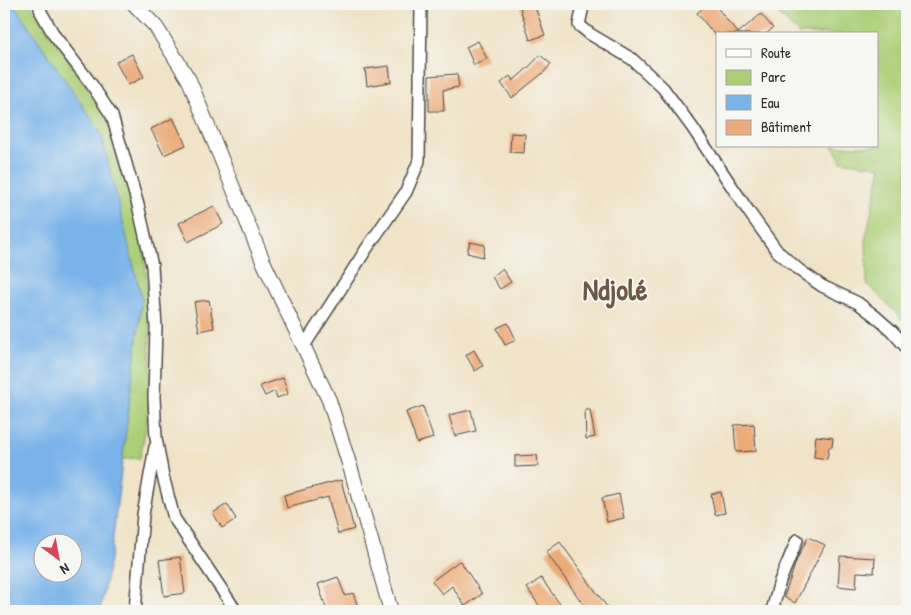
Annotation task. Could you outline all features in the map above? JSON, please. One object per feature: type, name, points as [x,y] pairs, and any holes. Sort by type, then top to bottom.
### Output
[{"type":"street","points":[[39,4],[41,12],[54,35],[92,85],[112,116],[138,205],[152,266],[156,327],[154,397],[156,438],[163,476],[174,518],[236,611]]},
{"type":"street","points":[[134,4],[156,27],[189,80],[263,261],[329,400],[391,611]]},
{"type":"street","points":[[304,346],[367,248],[406,192],[418,161],[421,4]]},
{"type":"street","points":[[579,4],[582,6],[579,25],[590,34],[632,59],[663,88],[698,135],[748,212],[777,251],[822,286],[858,303],[892,331],[907,348]]},
{"type":"street","points":[[135,611],[143,515],[156,438]]},
{"type":"street","points":[[772,611],[780,581],[797,540]]},
{"type":"green space","points":[[14,4],[30,4],[109,119],[143,240],[149,306],[151,400],[140,458],[122,459],[142,299]]},
{"type":"green space","points":[[768,4],[907,4],[907,324],[867,284],[866,237],[881,167],[841,161],[834,148],[878,148],[878,32],[797,32]]},
{"type":"water","points":[[4,4],[14,4],[101,133],[142,299],[111,554],[100,611],[4,611]]},
{"type":"building","points":[[534,4],[545,35],[530,40],[520,8]]},
{"type":"building","points":[[708,4],[714,4],[737,32],[716,32],[714,34],[697,13]]},
{"type":"building","points":[[761,14],[773,28],[768,32],[739,32]]},
{"type":"building","points":[[478,41],[487,59],[474,65],[466,47]]},
{"type":"building","points":[[132,54],[144,77],[128,85],[116,62]]},
{"type":"building","points":[[540,55],[551,64],[543,73],[512,98],[501,83],[510,76],[513,81]]},
{"type":"building","points":[[389,66],[391,82],[367,86],[365,69]]},
{"type":"building","points":[[457,74],[459,87],[443,90],[444,111],[429,111],[429,76]]},
{"type":"building","points":[[173,118],[186,145],[164,155],[151,129]]},
{"type":"building","points":[[511,133],[525,134],[524,153],[510,152]]},
{"type":"building","points":[[214,206],[223,224],[188,242],[179,223]]},
{"type":"building","points":[[470,242],[485,245],[483,257],[467,253]]},
{"type":"building","points":[[502,269],[511,282],[500,289],[492,277]]},
{"type":"building","points":[[209,300],[214,328],[199,331],[194,302]]},
{"type":"building","points":[[508,323],[516,340],[505,345],[497,328]]},
{"type":"building","points":[[474,350],[483,366],[475,371],[466,355]]},
{"type":"building","points":[[283,378],[288,394],[277,398],[275,391],[265,396],[260,386]]},
{"type":"building","points":[[423,406],[433,438],[417,443],[406,412]]},
{"type":"building","points":[[471,410],[476,431],[455,436],[449,415]]},
{"type":"building","points":[[585,410],[590,410],[595,437],[586,439]]},
{"type":"building","points":[[754,424],[756,451],[736,452],[734,425]]},
{"type":"building","points":[[816,436],[833,438],[832,447],[829,447],[827,459],[814,457]]},
{"type":"building","points":[[537,455],[538,466],[515,467],[515,456]]},
{"type":"building","points":[[341,480],[354,529],[338,534],[328,497],[287,508],[284,495]]},
{"type":"building","points":[[721,492],[725,513],[715,515],[711,494]]},
{"type":"building","points":[[619,494],[624,518],[607,522],[602,498]]},
{"type":"building","points":[[227,504],[236,519],[222,528],[213,513]]},
{"type":"building","points":[[808,537],[825,545],[795,603],[784,597],[797,559]]},
{"type":"building","points":[[560,542],[610,611],[588,611],[546,552]]},
{"type":"building","points":[[840,556],[875,558],[874,573],[857,572],[856,588],[838,586]]},
{"type":"building","points":[[180,557],[185,593],[164,596],[159,560]]},
{"type":"building","points":[[459,561],[482,594],[465,606],[452,586],[442,594],[432,581]]},
{"type":"building","points":[[338,577],[345,596],[353,593],[358,607],[347,611],[327,611],[318,584]]},
{"type":"building","points":[[541,578],[565,611],[543,611],[527,588]]},
{"type":"district","name":"Ndjolé","points":[[615,289]]}]
